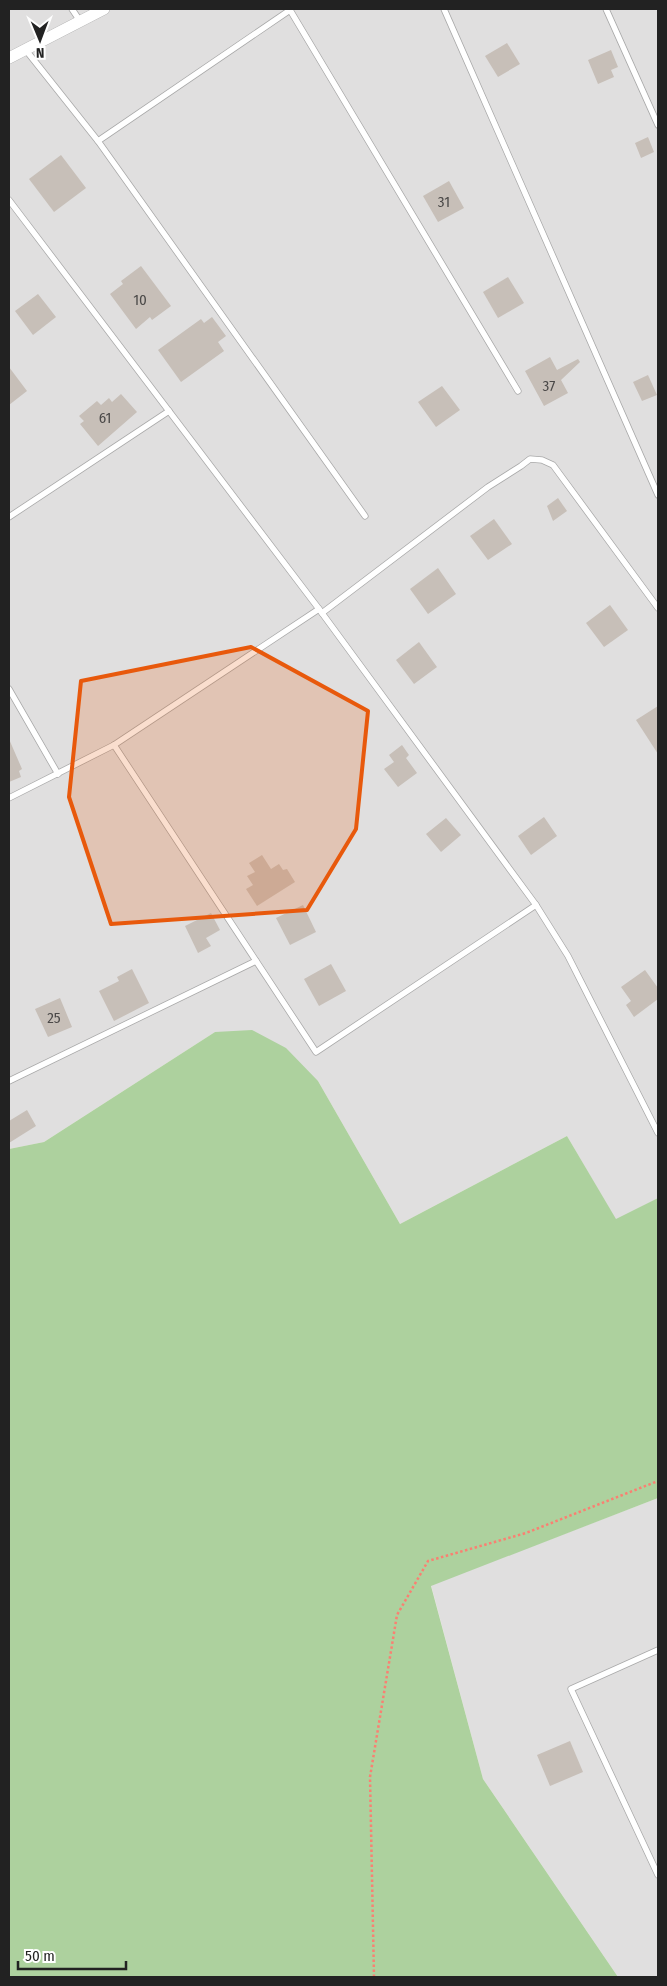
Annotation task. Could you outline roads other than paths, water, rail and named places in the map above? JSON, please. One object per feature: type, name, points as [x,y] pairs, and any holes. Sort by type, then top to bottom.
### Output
[{"type":"street","points":[[9,58],[104,9]]},
{"type":"lane","points":[[72,9],[80,20]]},
{"type":"lane","points":[[444,9],[658,495]]},
{"type":"lane","points":[[606,9],[658,126]]},
{"type":"lane","points":[[98,141],[290,10],[518,391]]},
{"type":"lane","points":[[25,49],[98,141],[365,516]]},
{"type":"lane","points":[[9,200],[320,611],[536,905],[568,956],[658,1132]]},
{"type":"lane","points":[[9,517],[169,411]]},
{"type":"lane","points":[[9,798],[114,745],[320,611],[488,487],[530,460],[542,460],[553,465],[658,608]]},
{"type":"lane","points":[[9,689],[58,774]]},
{"type":"lane","points":[[114,745],[316,1052],[536,905]]},
{"type":"lane","points":[[9,1081],[256,961]]},
{"type":"lane","points":[[658,1650],[571,1689],[658,1875]]}]
